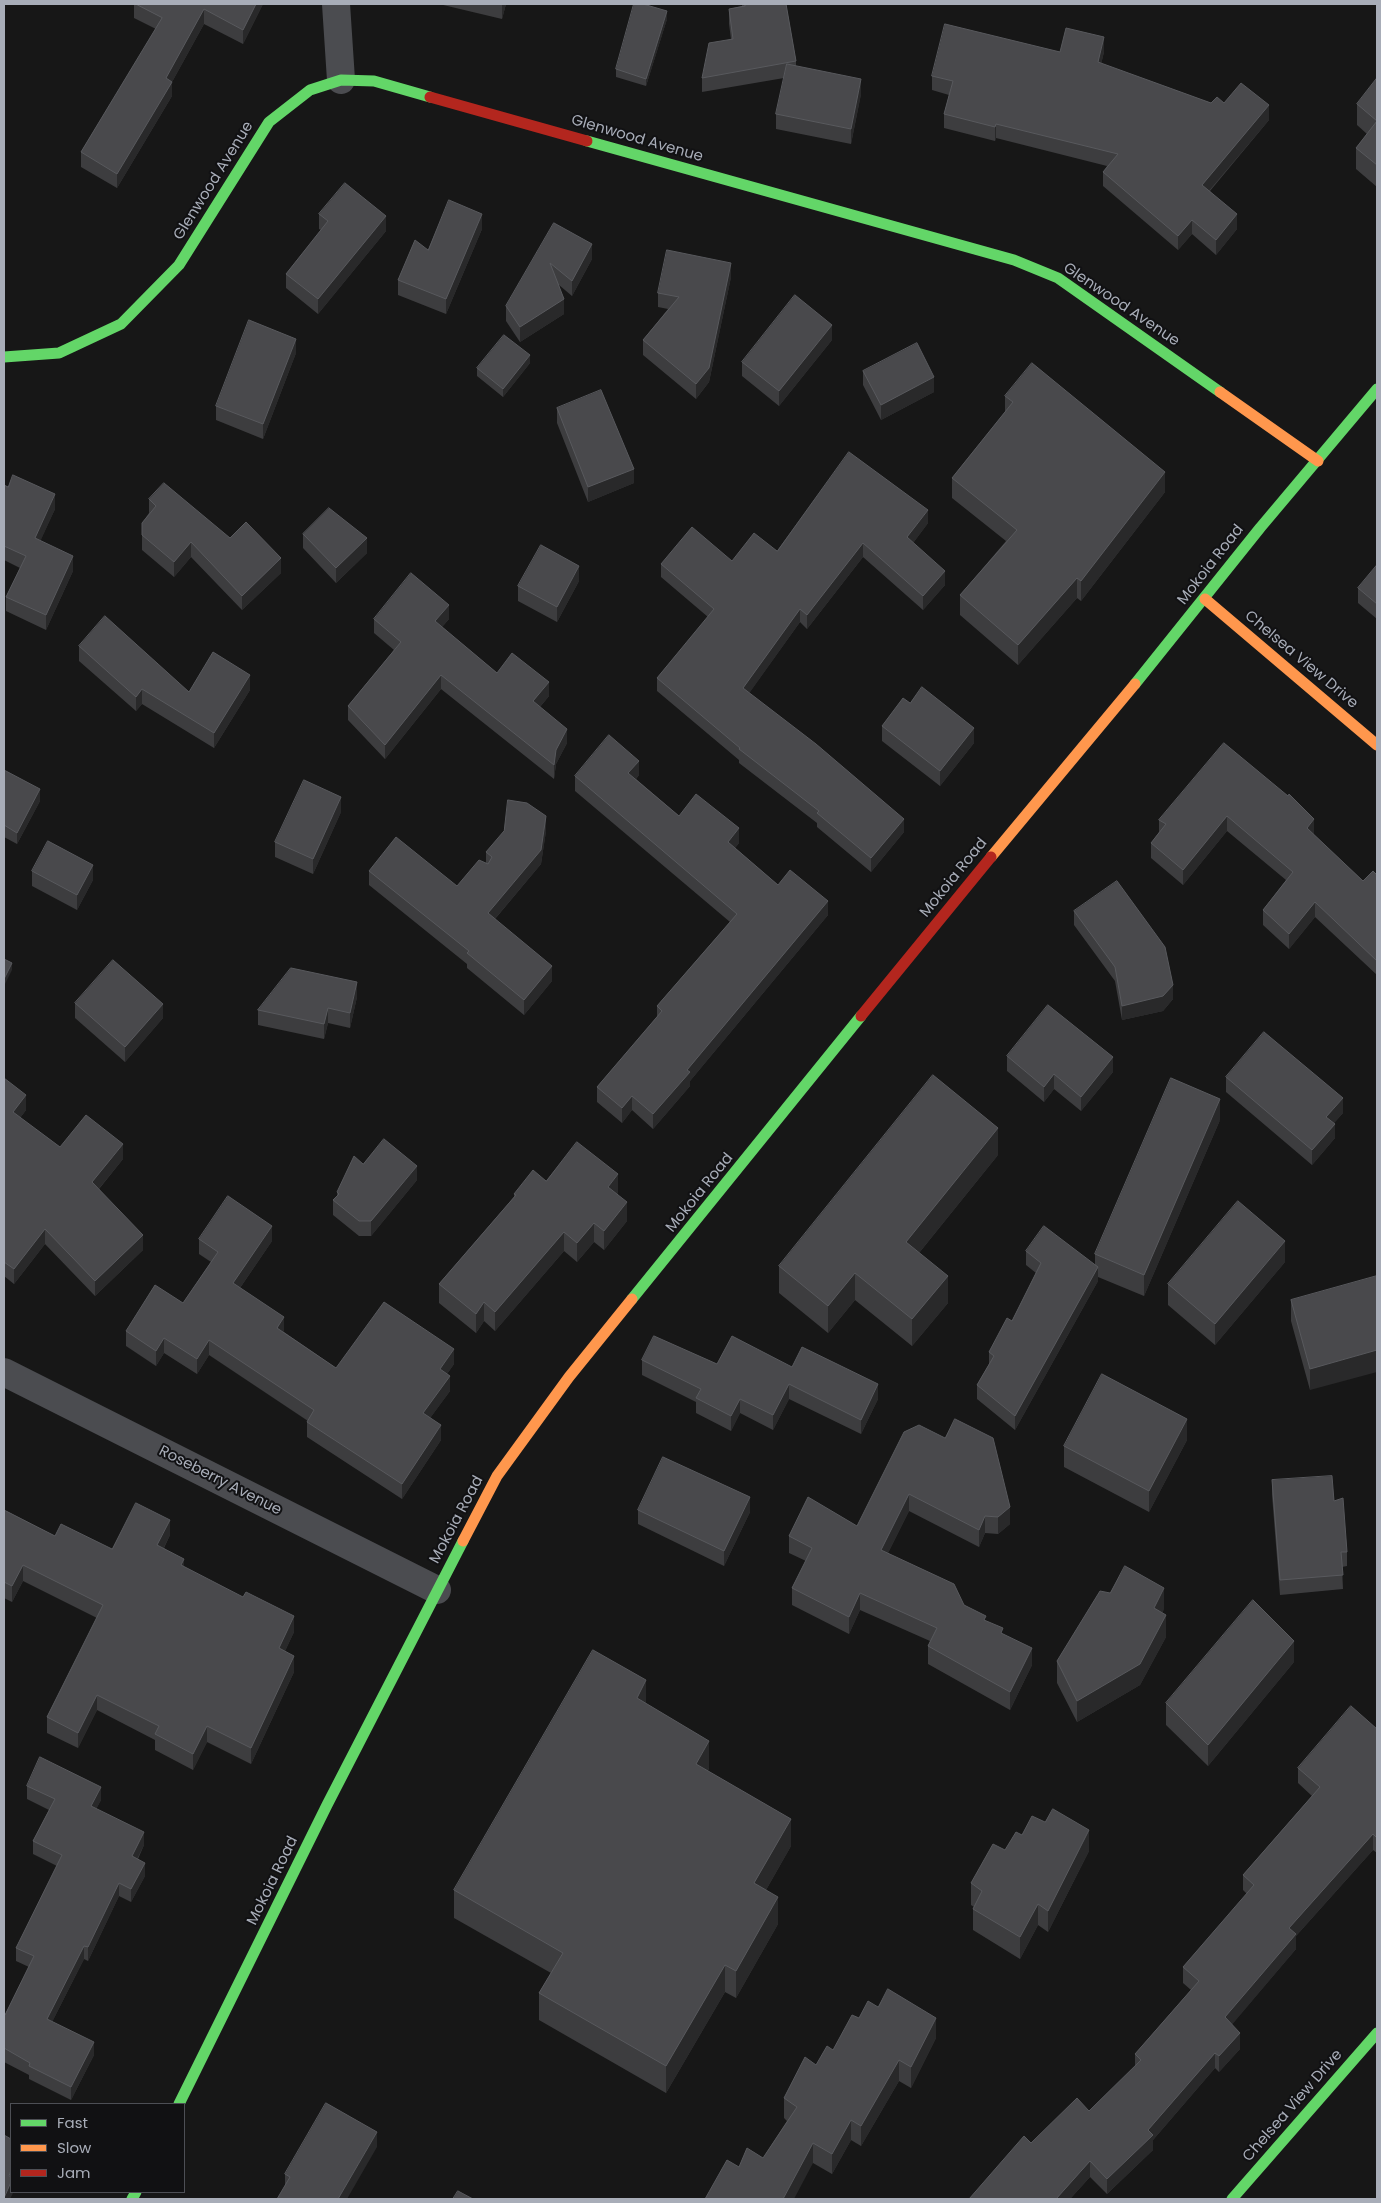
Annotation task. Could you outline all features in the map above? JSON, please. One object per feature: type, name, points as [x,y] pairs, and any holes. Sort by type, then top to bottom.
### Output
[{"type":"main road","name":"Glenwood Avenue","points":[[4,357],[59,353],[120,324],[179,265],[269,122],[310,90],[341,80],[374,81],[1023,264],[1058,278],[1318,461]]},
{"type":"main road","name":"Mokoia Road","points":[[179,2103],[327,1805],[497,1476],[569,1377],[965,888],[1204,599],[1260,528],[1377,389]]},
{"type":"main road","name":"Chelsea View Drive","points":[[1204,599],[1377,745]]},
{"type":"main road","name":"Chelsea View Drive","points":[[1232,2199],[1377,2033]]},
{"type":"street","points":[[336,4],[341,80]]},
{"type":"street","name":"Roseberry Avenue","points":[[4,1372],[438,1590]]},
{"type":"building","points":[[136,4],[256,4],[243,30],[204,9],[166,78],[172,82],[117,174],[81,152],[162,18]]},
{"type":"building","points":[[634,4],[643,4],[667,11],[646,79],[616,69]]},
{"type":"building","points":[[744,4],[786,4],[796,61],[702,78],[709,43],[733,39],[729,9],[745,6]]},
{"type":"building","points":[[945,24],[1060,52],[1066,28],[1104,37],[1098,62],[1211,103],[1217,97],[1224,103],[1241,83],[1269,105],[1202,185],[1237,214],[1216,240],[1192,220],[1178,236],[1103,172],[1118,154],[996,124],[995,127],[944,114],[953,81],[932,76]]},
{"type":"building","points":[[787,64],[861,79],[851,129],[776,114]]},
{"type":"building","points":[[1377,78],[1377,121],[1357,104]]},
{"type":"building","points":[[1377,121],[1377,165],[1356,148]]},
{"type":"building","points":[[345,183],[386,216],[318,299],[286,274],[328,221],[319,214]]},
{"type":"building","points":[[449,200],[482,214],[446,299],[398,280],[415,240],[428,250]]},
{"type":"building","points":[[554,223],[592,244],[572,281],[550,263],[564,299],[520,327],[506,306]]},
{"type":"building","points":[[667,250],[731,263],[709,368],[696,384],[643,340],[679,297],[658,293]]},
{"type":"building","points":[[795,295],[832,325],[779,391],[742,362]]},
{"type":"building","points":[[249,320],[296,339],[263,424],[216,406]]},
{"type":"building","points":[[504,335],[530,355],[503,389],[477,368]]},
{"type":"building","points":[[917,343],[934,377],[881,405],[863,371]]},
{"type":"building","points":[[1032,363],[1165,472],[1081,581],[1077,578],[1018,645],[960,595],[1017,530],[952,478],[1013,402],[1005,396]]},
{"type":"building","points":[[601,390],[634,469],[588,487],[557,408]]},
{"type":"building","points":[[849,452],[928,510],[907,537],[945,571],[923,596],[863,543],[807,615],[800,609],[743,688],[816,744],[904,819],[871,858],[817,813],[819,811],[739,749],[657,678],[714,609],[661,564],[692,527],[732,561],[754,533],[777,551]]},
{"type":"building","points":[[13,475],[55,494],[35,538],[73,556],[46,615],[6,597],[26,556],[4,546],[4,485],[8,487]]},
{"type":"building","points":[[164,483],[230,538],[246,522],[281,558],[242,596],[191,542],[174,562],[142,535],[142,523],[156,506],[149,499]]},
{"type":"building","points":[[329,508],[367,538],[336,568],[303,534]]},
{"type":"building","points":[[541,545],[579,566],[557,607],[518,586]]},
{"type":"building","points":[[1377,565],[1377,604],[1358,588]]},
{"type":"building","points":[[411,573],[449,605],[435,621],[497,673],[512,653],[549,682],[533,701],[567,729],[556,750],[554,765],[441,675],[385,745],[348,706],[401,642],[374,619]]},
{"type":"building","points":[[105,616],[189,692],[213,652],[250,675],[214,733],[142,689],[136,697],[79,646]]},
{"type":"building","points":[[922,687],[974,728],[940,771],[882,726],[903,698],[910,703]]},
{"type":"building","points":[[609,735],[639,761],[628,773],[679,816],[696,794],[739,828],[728,842],[778,885],[790,870],[828,901],[687,1070],[690,1072],[653,1114],[632,1096],[622,1108],[597,1087],[662,1011],[657,1006],[737,914],[575,776]]},
{"type":"building","points":[[1224,743],[1288,796],[1289,794],[1314,819],[1307,828],[1363,881],[1373,871],[1377,875],[1377,961],[1315,902],[1289,934],[1263,910],[1293,872],[1227,816],[1183,870],[1151,843],[1166,824],[1159,820]]},
{"type":"building","points":[[4,770],[40,789],[17,833],[4,825]]},
{"type":"building","points":[[304,780],[341,797],[313,859],[275,842]]},
{"type":"building","points":[[508,800],[527,803],[546,816],[541,850],[488,913],[552,966],[524,1000],[467,953],[469,951],[369,871],[396,837],[457,886],[479,860],[488,864],[492,857],[486,852],[504,831]]},
{"type":"building","points":[[48,841],[93,865],[77,895],[32,871]]},
{"type":"building","points":[[1117,881],[1165,947],[1173,985],[1163,996],[1122,1006],[1115,967],[1074,911]]},
{"type":"building","points":[[4,959],[12,963],[4,979]]},
{"type":"building","points":[[113,960],[163,1004],[125,1047],[75,1003]]},
{"type":"building","points":[[291,968],[357,982],[350,1013],[328,1008],[324,1024],[258,1010]]},
{"type":"building","points":[[1048,1005],[1113,1057],[1081,1097],[1054,1074],[1044,1087],[1007,1056]]},
{"type":"building","points":[[1264,1032],[1343,1098],[1326,1117],[1335,1124],[1312,1150],[1226,1077]]},
{"type":"building","points":[[933,1075],[998,1128],[906,1242],[948,1276],[912,1319],[855,1273],[828,1306],[779,1266]]},
{"type":"building","points":[[4,1078],[26,1095],[13,1112],[60,1147],[86,1115],[123,1144],[92,1182],[143,1235],[95,1281],[45,1229],[14,1269],[4,1262]]},
{"type":"building","points":[[1171,1078],[1220,1099],[1144,1275],[1095,1254]]},
{"type":"building","points":[[384,1139],[417,1166],[371,1221],[359,1221],[333,1200],[339,1194],[337,1192],[354,1156],[363,1164]]},
{"type":"building","points":[[577,1142],[618,1174],[608,1187],[627,1202],[604,1231],[594,1223],[577,1243],[564,1232],[495,1312],[484,1302],[476,1314],[439,1284],[516,1195],[514,1194],[533,1170],[546,1181]]},
{"type":"building","points":[[228,1196],[272,1226],[233,1283],[284,1317],[277,1328],[336,1368],[384,1302],[454,1349],[440,1369],[450,1376],[423,1413],[441,1425],[402,1484],[307,1422],[314,1410],[209,1340],[197,1359],[164,1338],[156,1351],[126,1331],[155,1285],[183,1303],[218,1252],[199,1239]]},
{"type":"building","points":[[1238,1201],[1285,1241],[1215,1324],[1168,1284]]},
{"type":"building","points":[[1044,1226],[1098,1267],[1015,1416],[977,1385],[994,1356],[989,1352],[1007,1318],[1012,1321],[1041,1263],[1026,1251]]},
{"type":"building","points":[[1377,1276],[1377,1350],[1310,1369],[1291,1300]]},
{"type":"building","points":[[654,1336],[717,1364],[732,1336],[792,1367],[802,1347],[878,1384],[861,1420],[789,1384],[773,1415],[740,1399],[731,1416],[696,1398],[701,1389],[642,1360]]},
{"type":"building","points":[[1102,1374],[1187,1419],[1149,1491],[1064,1446]]},
{"type":"building","points":[[955,1419],[993,1438],[1010,1507],[998,1517],[985,1516],[979,1530],[909,1494],[881,1550],[954,1584],[964,1605],[986,1616],[984,1620],[1003,1628],[1001,1633],[1032,1648],[1010,1692],[928,1646],[937,1628],[860,1593],[849,1617],[792,1588],[812,1548],[789,1536],[808,1497],[857,1526],[904,1432],[919,1425],[945,1438]]},
{"type":"building","points":[[663,1457],[750,1497],[724,1551],[638,1510]]},
{"type":"building","points":[[1332,1476],[1334,1501],[1343,1498],[1347,1552],[1341,1552],[1343,1575],[1280,1580],[1272,1480]]},
{"type":"building","points":[[136,1503],[170,1520],[157,1545],[184,1559],[181,1565],[243,1597],[246,1592],[294,1616],[279,1648],[294,1656],[251,1748],[207,1726],[193,1754],[155,1734],[159,1726],[97,1695],[78,1733],[47,1717],[103,1605],[23,1565],[12,1586],[4,1582],[4,1510],[55,1536],[61,1524],[112,1549]]},
{"type":"building","points":[[1125,1566],[1164,1588],[1154,1608],[1166,1615],[1140,1664],[1077,1701],[1057,1661],[1100,1591],[1110,1593]]},
{"type":"building","points":[[1253,1600],[1294,1641],[1208,1745],[1166,1703]]},
{"type":"building","points":[[593,1650],[646,1680],[637,1698],[709,1741],[696,1764],[791,1819],[754,1883],[778,1897],[736,1971],[725,1965],[666,2066],[539,1993],[563,1953],[454,1890]]},
{"type":"building","points":[[1351,1706],[1377,1729],[1377,1838],[1373,1834],[1289,1928],[1296,1934],[1225,2017],[1240,2033],[1219,2056],[1215,2053],[1148,2130],[1153,2135],[1107,2179],[1090,2161],[1056,2199],[969,2199],[1024,2136],[1031,2143],[1077,2098],[1089,2111],[1141,2060],[1135,2054],[1199,1981],[1183,1967],[1254,1885],[1243,1875],[1320,1787],[1298,1768]]},
{"type":"building","points":[[40,1757],[101,1787],[91,1806],[144,1832],[132,1856],[145,1863],[131,1889],[119,1883],[88,1947],[84,1946],[47,2019],[94,2042],[71,2087],[29,2066],[30,2063],[4,2048],[4,2014],[34,1956],[16,1948],[62,1855],[33,1841],[55,1799],[27,1786]]},
{"type":"building","points":[[1053,1809],[1089,1830],[1048,1911],[1038,1904],[1020,1937],[973,1909],[982,1891],[971,1883],[993,1844],[1005,1850],[1016,1832],[1022,1835],[1032,1816],[1045,1822]]},
{"type":"building","points":[[888,1989],[936,2018],[911,2067],[899,2060],[861,2126],[851,2120],[832,2154],[813,2143],[783,2199],[705,2199],[727,2160],[739,2167],[747,2148],[763,2158],[797,2107],[784,2098],[805,2057],[816,2065],[827,2046],[833,2050],[852,2015],[859,2018],[868,2001],[878,2007]]},
{"type":"building","points":[[326,2103],[377,2132],[338,2199],[277,2199],[290,2177],[285,2174]]},
{"type":"building","points":[[4,2135],[10,2138],[10,2184],[4,2198]]},
{"type":"building","points":[[458,2191],[473,2199],[453,2199]]},
{"type":"traffic: fast","points":[[4,357],[59,353],[121,324],[179,265],[269,122],[310,90],[341,80],[374,81],[430,97]]},
{"type":"traffic: fast","points":[[587,141],[1014,260],[1058,278],[1220,392]]},
{"type":"traffic: fast","points":[[1135,684],[1260,528],[1377,389]]},
{"type":"traffic: fast","points":[[632,1299],[861,1016]]},
{"type":"traffic: fast","points":[[179,2103],[327,1805],[463,1541]]},
{"type":"traffic: fast","points":[[1232,2199],[1377,2033]]},
{"type":"traffic: fast","points":[[132,2199],[135,2193]]},
{"type":"traffic: slow","points":[[1220,392],[1318,461]]},
{"type":"traffic: slow","points":[[1205,599],[1377,745]]},
{"type":"traffic: slow","points":[[991,857],[1135,684]]},
{"type":"traffic: slow","points":[[463,1541],[497,1476],[569,1377],[632,1299]]},
{"type":"traffic: jam","points":[[430,97],[587,141]]},
{"type":"traffic: jam","points":[[861,1016],[991,857]]}]
